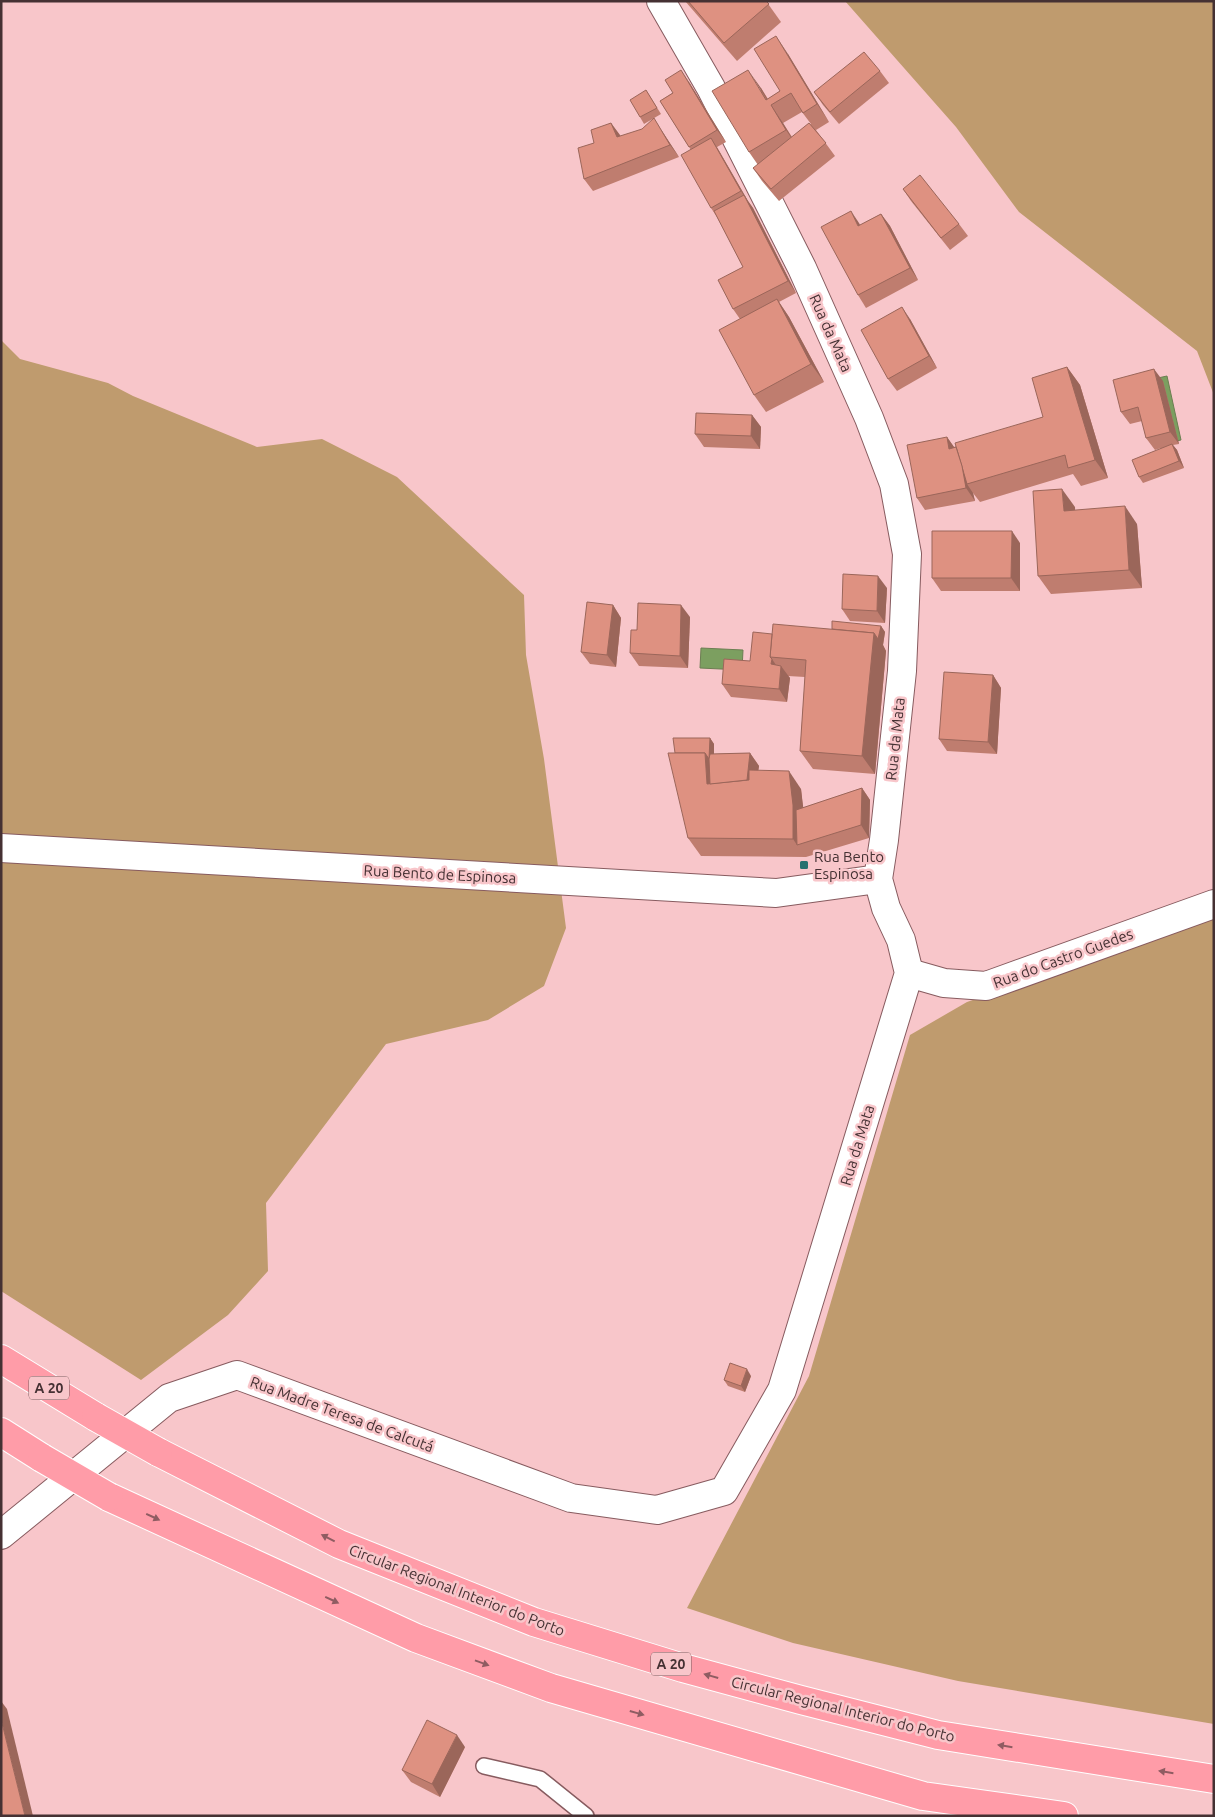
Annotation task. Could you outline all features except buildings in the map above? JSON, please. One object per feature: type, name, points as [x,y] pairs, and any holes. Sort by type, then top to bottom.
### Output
[{"type":"highway","name":"Circular Regional Interior do Porto","points":[[1,1359],[158,1452],[339,1544],[543,1625],[683,1668],[938,1735],[1214,1779]]},
{"type":"highway","points":[[1,1432],[109,1497],[416,1638],[551,1688],[923,1796],[1064,1816]]},
{"type":"street","name":"Rua da Mata","points":[[661,1],[712,88],[802,268],[869,418],[894,484],[907,554],[902,671],[878,879],[886,908],[901,940],[909,974],[782,1390],[724,1491]]},
{"type":"street","name":"Rua Bento de Espinosa","points":[[1,848],[776,893],[878,879]]},
{"type":"street","name":"Rua do Castro Guedes","points":[[909,974],[944,983],[986,986],[1214,904]]},
{"type":"street","name":"Rua Madre Teresa de Calcutá","points":[[1,1535],[169,1398],[237,1375],[571,1498],[657,1510],[724,1491]]},
{"type":"lane","points":[[484,1766],[540,1779],[586,1816]]},
{"type":"shaded area","points":[[845,1],[1214,1],[1214,395],[1197,351],[1019,212],[956,127]]},
{"type":"shaded area","points":[[1,340],[20,359],[108,383],[133,396],[257,447],[322,439],[397,477],[524,595],[526,655],[544,759],[566,928],[544,986],[488,1020],[386,1044],[266,1203],[268,1271],[228,1315],[141,1380],[1,1291]]},
{"type":"shaded area","points":[[1167,376],[1181,440],[1158,445],[1144,381]]},
{"type":"shaded area","points":[[701,648],[743,650],[742,670],[700,668]]},
{"type":"shaded area","points":[[1214,917],[1214,1724],[958,1681],[793,1643],[687,1608],[809,1376],[910,1035],[967,1002]]},
{"type":"place","name":"Rua Bento Espinosa","points":[[804,865]]}]
